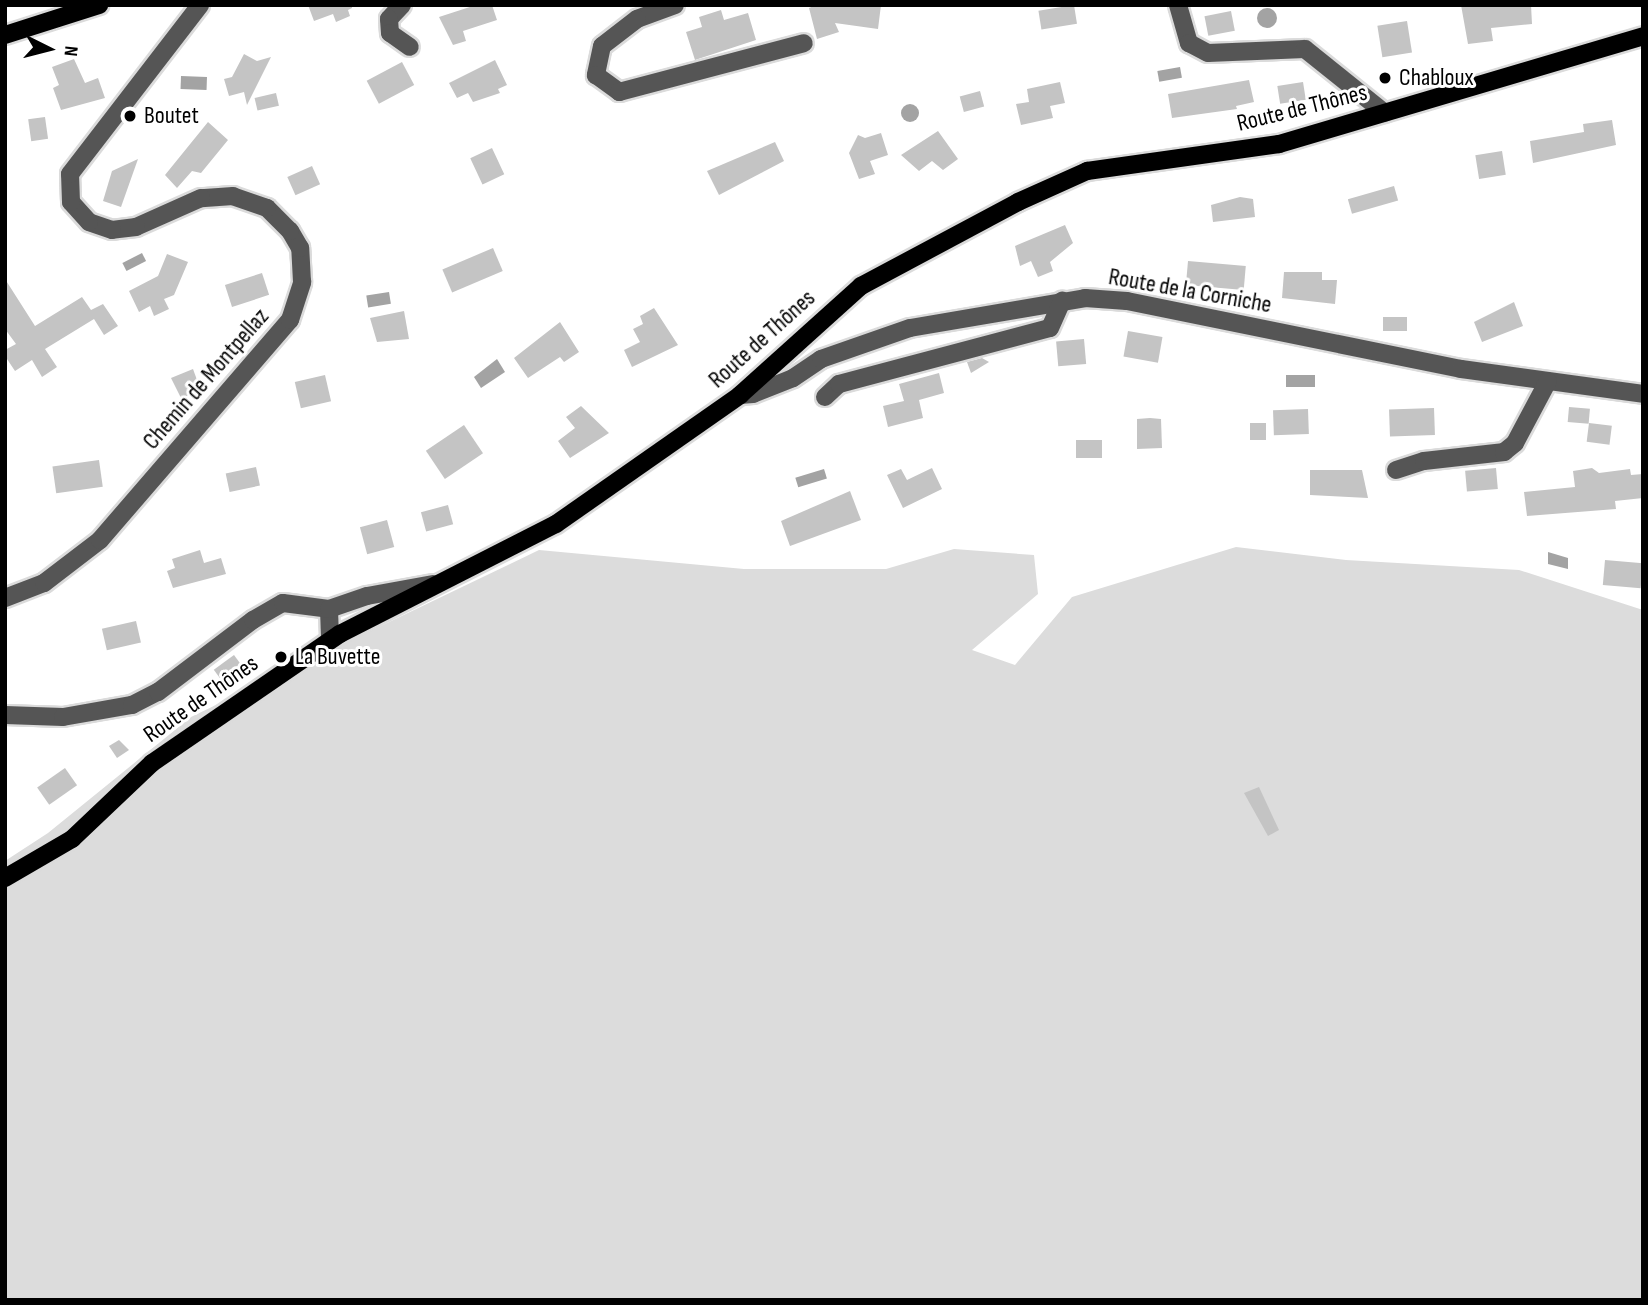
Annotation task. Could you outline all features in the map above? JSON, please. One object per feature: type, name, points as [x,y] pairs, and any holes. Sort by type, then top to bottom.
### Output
[{"type":"main road","points":[[5,35],[99,5]]},
{"type":"main road","name":"Route de Thônes","points":[[5,878],[72,839],[152,763],[330,640],[556,524],[740,395],[861,286],[1018,202],[1087,171],[1279,144],[1643,36]]},
{"type":"street","name":"Chemin de Montpellaz","points":[[5,598],[44,583],[100,540],[290,320],[302,282],[300,248],[267,208],[233,196],[201,198],[136,227],[113,230],[89,222],[71,202],[70,174],[200,5]]},
{"type":"street","points":[[402,5],[389,19],[390,33],[410,47]]},
{"type":"street","points":[[675,5],[637,19],[602,46],[596,75],[619,92],[804,43]]},
{"type":"street","points":[[1178,5],[1189,43],[1208,53],[1305,49],[1385,113]]},
{"type":"street","name":"Route de la Corniche","points":[[740,395],[793,379],[821,359],[910,328],[1062,302],[1127,301],[1461,369],[1643,394]]},
{"type":"street","points":[[825,397],[839,384],[1050,328],[1062,302]]},
{"type":"street","points":[[1396,470],[1424,461],[1504,452],[1515,443],[1548,381]]},
{"type":"street","points":[[5,715],[73,716],[132,705],[158,692],[253,620],[283,603],[328,609],[367,596],[440,583]]},
{"type":"street","points":[[328,609],[330,640]]},
{"type":"street","points":[[5,708],[29,714]]},
{"type":"shaded area","points":[[1267,8],[1274,11],[1277,18],[1274,25],[1267,28],[1260,25],[1257,18],[1260,11]]},
{"type":"shaded area","points":[[1180,67],[1182,78],[1159,82],[1157,71]]},
{"type":"shaded area","points":[[181,76],[207,77],[207,90],[181,89]]},
{"type":"shaded area","points":[[910,104],[916,107],[919,113],[916,119],[910,122],[904,119],[901,113],[904,107]]},
{"type":"shaded area","points":[[142,253],[146,261],[126,271],[122,263]]},
{"type":"shaded area","points":[[389,292],[391,304],[368,307],[366,296]]},
{"type":"shaded area","points":[[497,359],[505,372],[481,388],[474,377]]},
{"type":"shaded area","points":[[1286,375],[1315,375],[1315,387],[1286,387]]},
{"type":"shaded area","points":[[824,469],[827,479],[798,487],[795,478]]},
{"type":"shaded area","points":[[1236,547],[1346,560],[1519,570],[1643,610],[1643,1300],[5,1300],[5,861],[48,833],[191,717],[539,550],[744,569],[886,569],[954,549],[1034,555],[1038,594],[972,650],[1015,665],[1072,597]]},
{"type":"shaded area","points":[[1548,552],[1568,558],[1568,569],[1548,564]]},
{"type":"building","points":[[308,5],[352,5],[352,8],[348,10],[350,16],[336,22],[333,14],[314,21]]},
{"type":"building","points":[[476,5],[492,5],[497,20],[463,31],[466,41],[453,45],[439,17]]},
{"type":"building","points":[[816,5],[881,5],[878,29],[835,23],[839,32],[817,39],[809,8]]},
{"type":"building","points":[[1074,5],[1077,24],[1041,29],[1038,11]]},
{"type":"building","points":[[1461,5],[1531,5],[1532,24],[1491,28],[1493,41],[1468,44]]},
{"type":"building","points":[[721,10],[724,20],[748,13],[756,40],[695,60],[686,32],[702,27],[699,17]]},
{"type":"building","points":[[1231,11],[1235,31],[1208,36],[1204,16]]},
{"type":"building","points":[[1407,21],[1412,53],[1382,57],[1377,26]]},
{"type":"building","points":[[244,54],[257,61],[271,57],[247,105],[244,92],[229,96],[224,79],[232,77]]},
{"type":"building","points":[[74,59],[85,83],[98,78],[105,98],[61,110],[53,88],[59,85],[52,67]]},
{"type":"building","points":[[495,60],[507,85],[498,89],[500,93],[473,102],[468,93],[457,98],[449,83]]},
{"type":"building","points":[[402,62],[414,85],[379,104],[367,81]]},
{"type":"building","points":[[1249,80],[1254,102],[1236,106],[1237,109],[1172,118],[1168,94]]},
{"type":"building","points":[[1060,82],[1065,103],[1050,106],[1053,118],[1021,125],[1016,104],[1029,102],[1027,89]]},
{"type":"building","points":[[1303,82],[1306,100],[1280,104],[1277,86]]},
{"type":"building","points":[[980,91],[984,106],[964,112],[960,96]]},
{"type":"building","points":[[276,93],[279,106],[257,111],[255,98]]},
{"type":"building","points":[[45,117],[48,139],[31,141],[28,119]]},
{"type":"building","points":[[1612,120],[1616,145],[1533,163],[1530,141],[1584,132],[1583,124]]},
{"type":"building","points":[[208,122],[228,140],[201,173],[192,171],[177,188],[165,175]]},
{"type":"building","points":[[938,131],[958,159],[943,170],[932,161],[919,171],[901,155]]},
{"type":"building","points":[[881,133],[888,155],[870,161],[875,174],[859,179],[849,153],[858,135],[865,138]]},
{"type":"building","points":[[775,142],[784,161],[719,195],[707,171]]},
{"type":"building","points":[[492,148],[504,174],[483,184],[470,158]]},
{"type":"building","points":[[1502,151],[1506,175],[1479,179],[1475,155]]},
{"type":"building","points":[[138,159],[121,207],[103,201],[112,171]]},
{"type":"building","points":[[312,166],[320,184],[295,195],[287,177]]},
{"type":"building","points":[[1394,186],[1398,200],[1352,214],[1348,199]]},
{"type":"building","points":[[1240,197],[1253,199],[1255,217],[1213,222],[1211,205]]},
{"type":"building","points":[[1065,225],[1073,243],[1050,262],[1053,271],[1038,277],[1031,261],[1020,266],[1015,246]]},
{"type":"building","points":[[493,248],[503,271],[452,293],[442,269]]},
{"type":"building","points":[[167,254],[188,262],[174,295],[164,299],[169,309],[154,316],[150,306],[139,312],[129,291],[158,276]]},
{"type":"building","points":[[1188,261],[1246,266],[1244,290],[1186,285]]},
{"type":"building","points":[[1284,272],[1322,272],[1322,280],[1337,280],[1335,304],[1282,298]]},
{"type":"building","points":[[262,273],[269,295],[232,307],[225,285]]},
{"type":"building","points":[[5,279],[35,326],[82,297],[91,310],[103,304],[118,326],[104,335],[94,319],[45,349],[57,367],[42,377],[32,360],[15,371],[5,356],[5,350],[16,344],[5,329]]},
{"type":"building","points":[[1514,302],[1523,326],[1482,342],[1474,322]]},
{"type":"building","points":[[654,308],[678,345],[632,367],[624,350],[640,342],[633,329],[643,324],[640,316]]},
{"type":"building","points":[[404,311],[409,339],[377,342],[370,318]]},
{"type":"building","points":[[1383,317],[1407,317],[1407,331],[1383,331]]},
{"type":"building","points":[[560,322],[579,352],[564,362],[560,357],[528,378],[514,358]]},
{"type":"building","points":[[1128,331],[1162,337],[1158,363],[1123,357]]},
{"type":"building","points":[[1084,339],[1086,364],[1058,366],[1056,341]]},
{"type":"building","points":[[982,358],[989,362],[971,373],[967,362]]},
{"type":"building","points":[[193,369],[201,391],[181,398],[171,378]]},
{"type":"building","points":[[939,373],[944,393],[919,400],[923,418],[888,427],[883,406],[904,401],[899,384]]},
{"type":"building","points":[[325,375],[331,401],[301,408],[295,382]]},
{"type":"building","points":[[581,406],[609,433],[570,458],[558,441],[575,428],[566,417]]},
{"type":"building","points":[[1569,407],[1590,409],[1589,424],[1568,422]]},
{"type":"building","points":[[1434,408],[1435,435],[1390,437],[1389,410]]},
{"type":"building","points":[[1308,409],[1309,434],[1274,435],[1273,410]]},
{"type":"building","points":[[1137,419],[1161,419],[1162,448],[1137,449]]},
{"type":"building","points":[[1250,423],[1266,423],[1266,440],[1250,440]]},
{"type":"building","points":[[1589,423],[1612,426],[1610,445],[1587,442]]},
{"type":"building","points":[[464,425],[483,453],[445,479],[426,451]]},
{"type":"building","points":[[1076,440],[1102,440],[1102,458],[1076,458]]},
{"type":"building","points":[[99,460],[103,487],[56,493],[52,467]]},
{"type":"building","points":[[256,467],[260,486],[230,492],[226,473]]},
{"type":"building","points":[[932,468],[942,489],[903,508],[887,475],[901,469],[907,480]]},
{"type":"building","points":[[1496,468],[1498,489],[1467,492],[1465,471]]},
{"type":"building","points":[[1592,468],[1599,473],[1630,469],[1631,475],[1643,474],[1643,498],[1615,501],[1616,509],[1527,516],[1524,492],[1575,487],[1573,471]]},
{"type":"building","points":[[1310,470],[1362,470],[1368,498],[1310,495]]},
{"type":"building","points":[[850,491],[861,520],[790,546],[781,521]]},
{"type":"building","points":[[448,505],[453,524],[426,532],[421,512]]},
{"type":"building","points":[[387,520],[394,547],[367,554],[360,527]]},
{"type":"building","points":[[200,550],[204,563],[221,558],[226,574],[173,588],[167,571],[175,568],[172,559]]},
{"type":"building","points":[[1605,560],[1643,563],[1641,588],[1603,585]]},
{"type":"building","points":[[136,621],[141,642],[107,650],[102,629]]},
{"type":"building","points":[[234,655],[245,670],[225,685],[214,670]]},
{"type":"building","points":[[119,740],[129,750],[117,758],[109,746]]},
{"type":"building","points":[[65,768],[77,785],[49,805],[37,788]]},
{"type":"building","points":[[1259,787],[1279,830],[1268,836],[1244,793]]},
{"type":"place","name":"Chabloux","points":[[1385,78]]},
{"type":"place","name":"Boutet","points":[[130,116]]},
{"type":"place","name":"La Buvette","points":[[281,657]]}]
